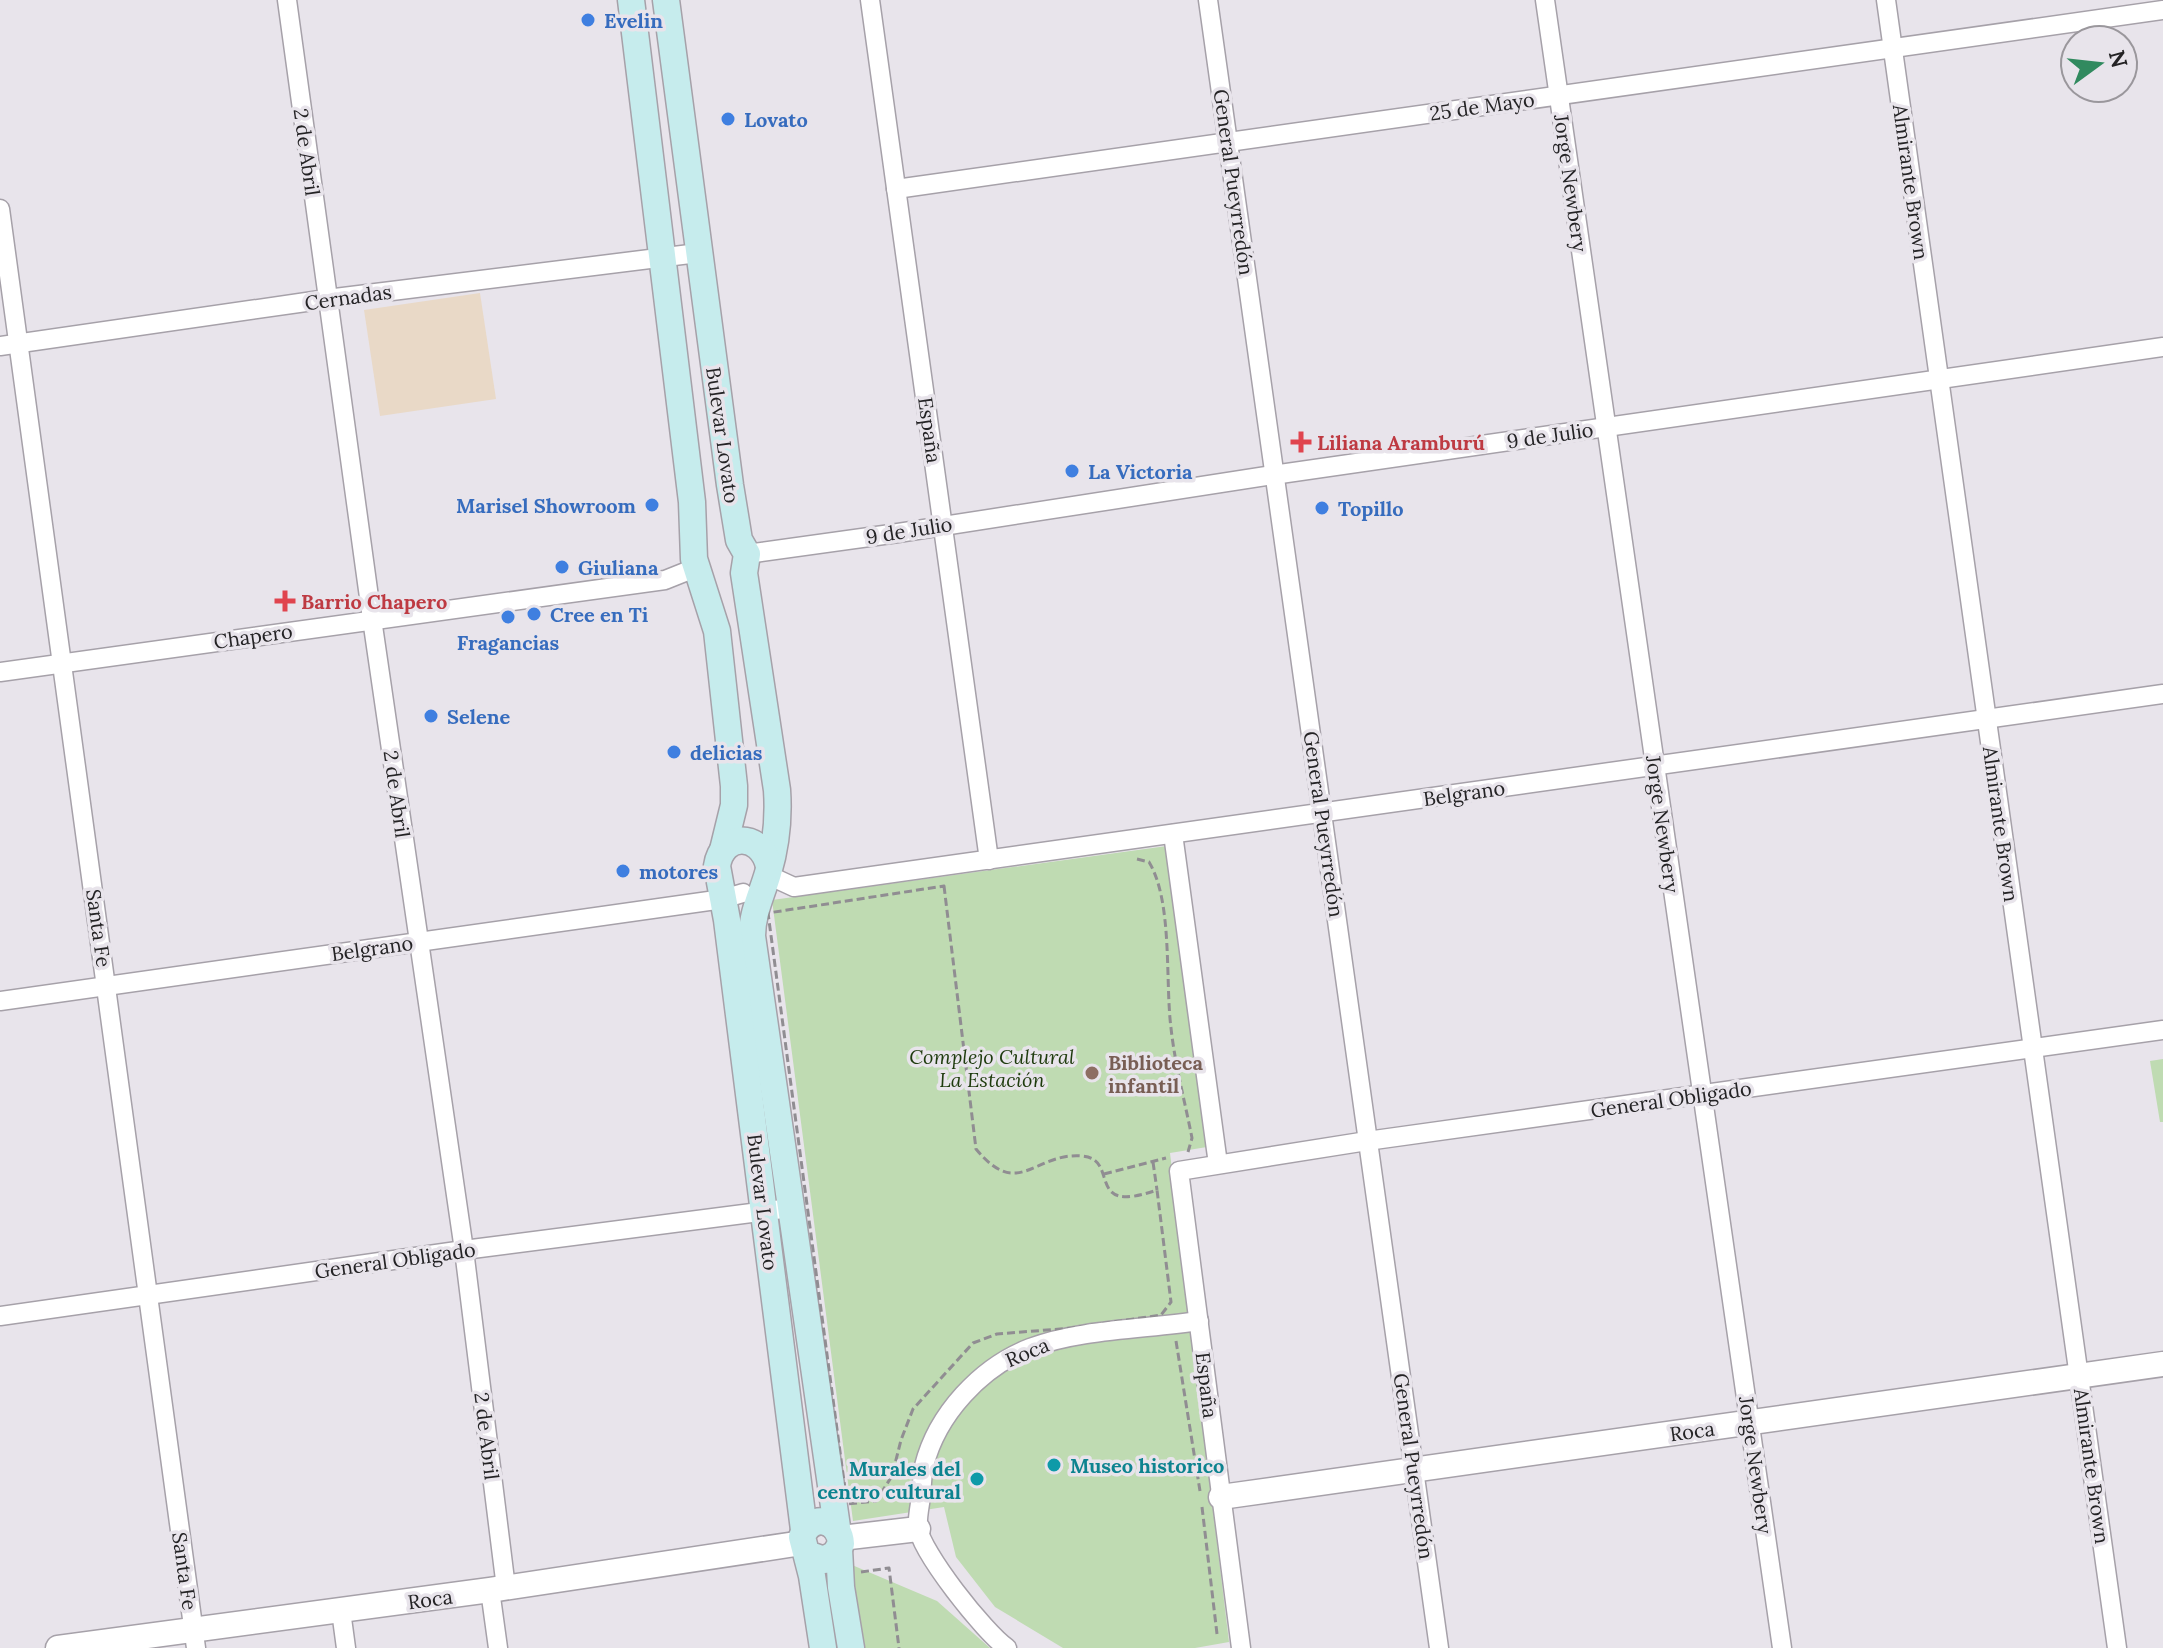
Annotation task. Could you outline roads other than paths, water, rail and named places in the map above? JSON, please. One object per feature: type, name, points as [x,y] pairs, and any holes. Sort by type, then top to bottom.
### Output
[{"type":"main road","name":"Bulevar Lovato","points":[[631,0],[664,256],[692,502],[696,564],[717,631],[734,805],[752,925],[804,1543],[823,1648]]},
{"type":"main road","name":"Bulevar Lovato","points":[[666,0],[698,253],[777,790],[776,838],[744,877],[777,1210],[839,1538],[841,1587],[851,1648]]},
{"type":"main road","name":"9 de Julio","points":[[714,533],[732,535],[743,555],[731,584],[722,586],[705,582],[696,564],[700,542],[714,533]]},
{"type":"main road","name":"Roca","points":[[804,1543],[812,1558],[824,1560],[830,1558],[839,1538]]},
{"type":"street","name":"2 de Abril","points":[[287,0],[372,619],[464,1250],[498,1589],[498,1648]]},
{"type":"street","name":"España","points":[[870,0],[989,860]]},
{"type":"street","name":"General Pueyrredón","points":[[1208,0],[1439,1648]]},
{"type":"street","name":"Jorge Newbery","points":[[1545,0],[1782,1648]]},
{"type":"street","name":"Almirante Brown","points":[[1886,0],[2117,1648]]},
{"type":"street","name":"25 de Mayo","points":[[896,189],[2163,10]]},
{"type":"street","name":"Santa Fe","points":[[0,209],[9,344],[62,663],[194,1638]]},
{"type":"street","name":"Cernadas","points":[[9,344],[327,299],[698,253]]},
{"type":"street","name":"9 de Julio","points":[[743,555],[2163,347]]},
{"type":"street","name":"Chapero","points":[[0,672],[665,580],[696,564]]},
{"type":"street","name":"Belgrano","points":[[0,1001],[419,941],[744,877],[794,887],[2163,694]]},
{"type":"street","points":[[1173,834],[1218,1164]]},
{"type":"street","name":"General Obligado","points":[[1179,1171],[1367,1141],[2163,1030]]},
{"type":"street","name":"España","points":[[1179,1171],[1241,1648]]},
{"type":"street","name":"General Obligado","points":[[0,1316],[464,1250],[777,1210]]},
{"type":"street","name":"Roca","points":[[839,1538],[918,1529],[924,1466],[940,1426],[975,1381],[993,1367],[1029,1348],[1058,1339],[1199,1321]]},
{"type":"street","name":"Roca","points":[[1221,1497],[2163,1364]]},
{"type":"street","points":[[918,1529],[946,1580],[995,1640],[1007,1648]]},
{"type":"street","name":"Roca","points":[[58,1648],[194,1638],[341,1611],[804,1543]]},
{"type":"street","points":[[341,1611],[346,1648]]},
{"type":"place","name":"Evelin","points":[[588,20]]},
{"type":"place","name":"Lovato","points":[[728,119]]},
{"type":"place","name":"Liliana Aramburú","points":[[1301,442]]},
{"type":"place","name":"La Victoria","points":[[1072,471]]},
{"type":"place","name":"Marisel Showroom","points":[[652,505]]},
{"type":"place","name":"Topillo","points":[[1322,508]]},
{"type":"place","name":"Giuliana","points":[[562,567]]},
{"type":"place","name":"Barrio Chapero","points":[[285,601]]},
{"type":"place","name":"Cree en Ti","points":[[534,614]]},
{"type":"place","name":"Fragancias","points":[[508,617]]},
{"type":"place","name":"Selene","points":[[431,716]]},
{"type":"place","name":"delicias","points":[[674,752]]},
{"type":"place","name":"motores","points":[[623,871]]},
{"type":"place","name":"Biblioteca infantil","points":[[1092,1073]]},
{"type":"place","name":"Museo historico","points":[[1054,1465]]},
{"type":"place","name":"Murales del centro cultural","points":[[977,1479]]},
{"type":"park label","name":"Complejo Cultural La Estación","points":[[992,1068]]}]
